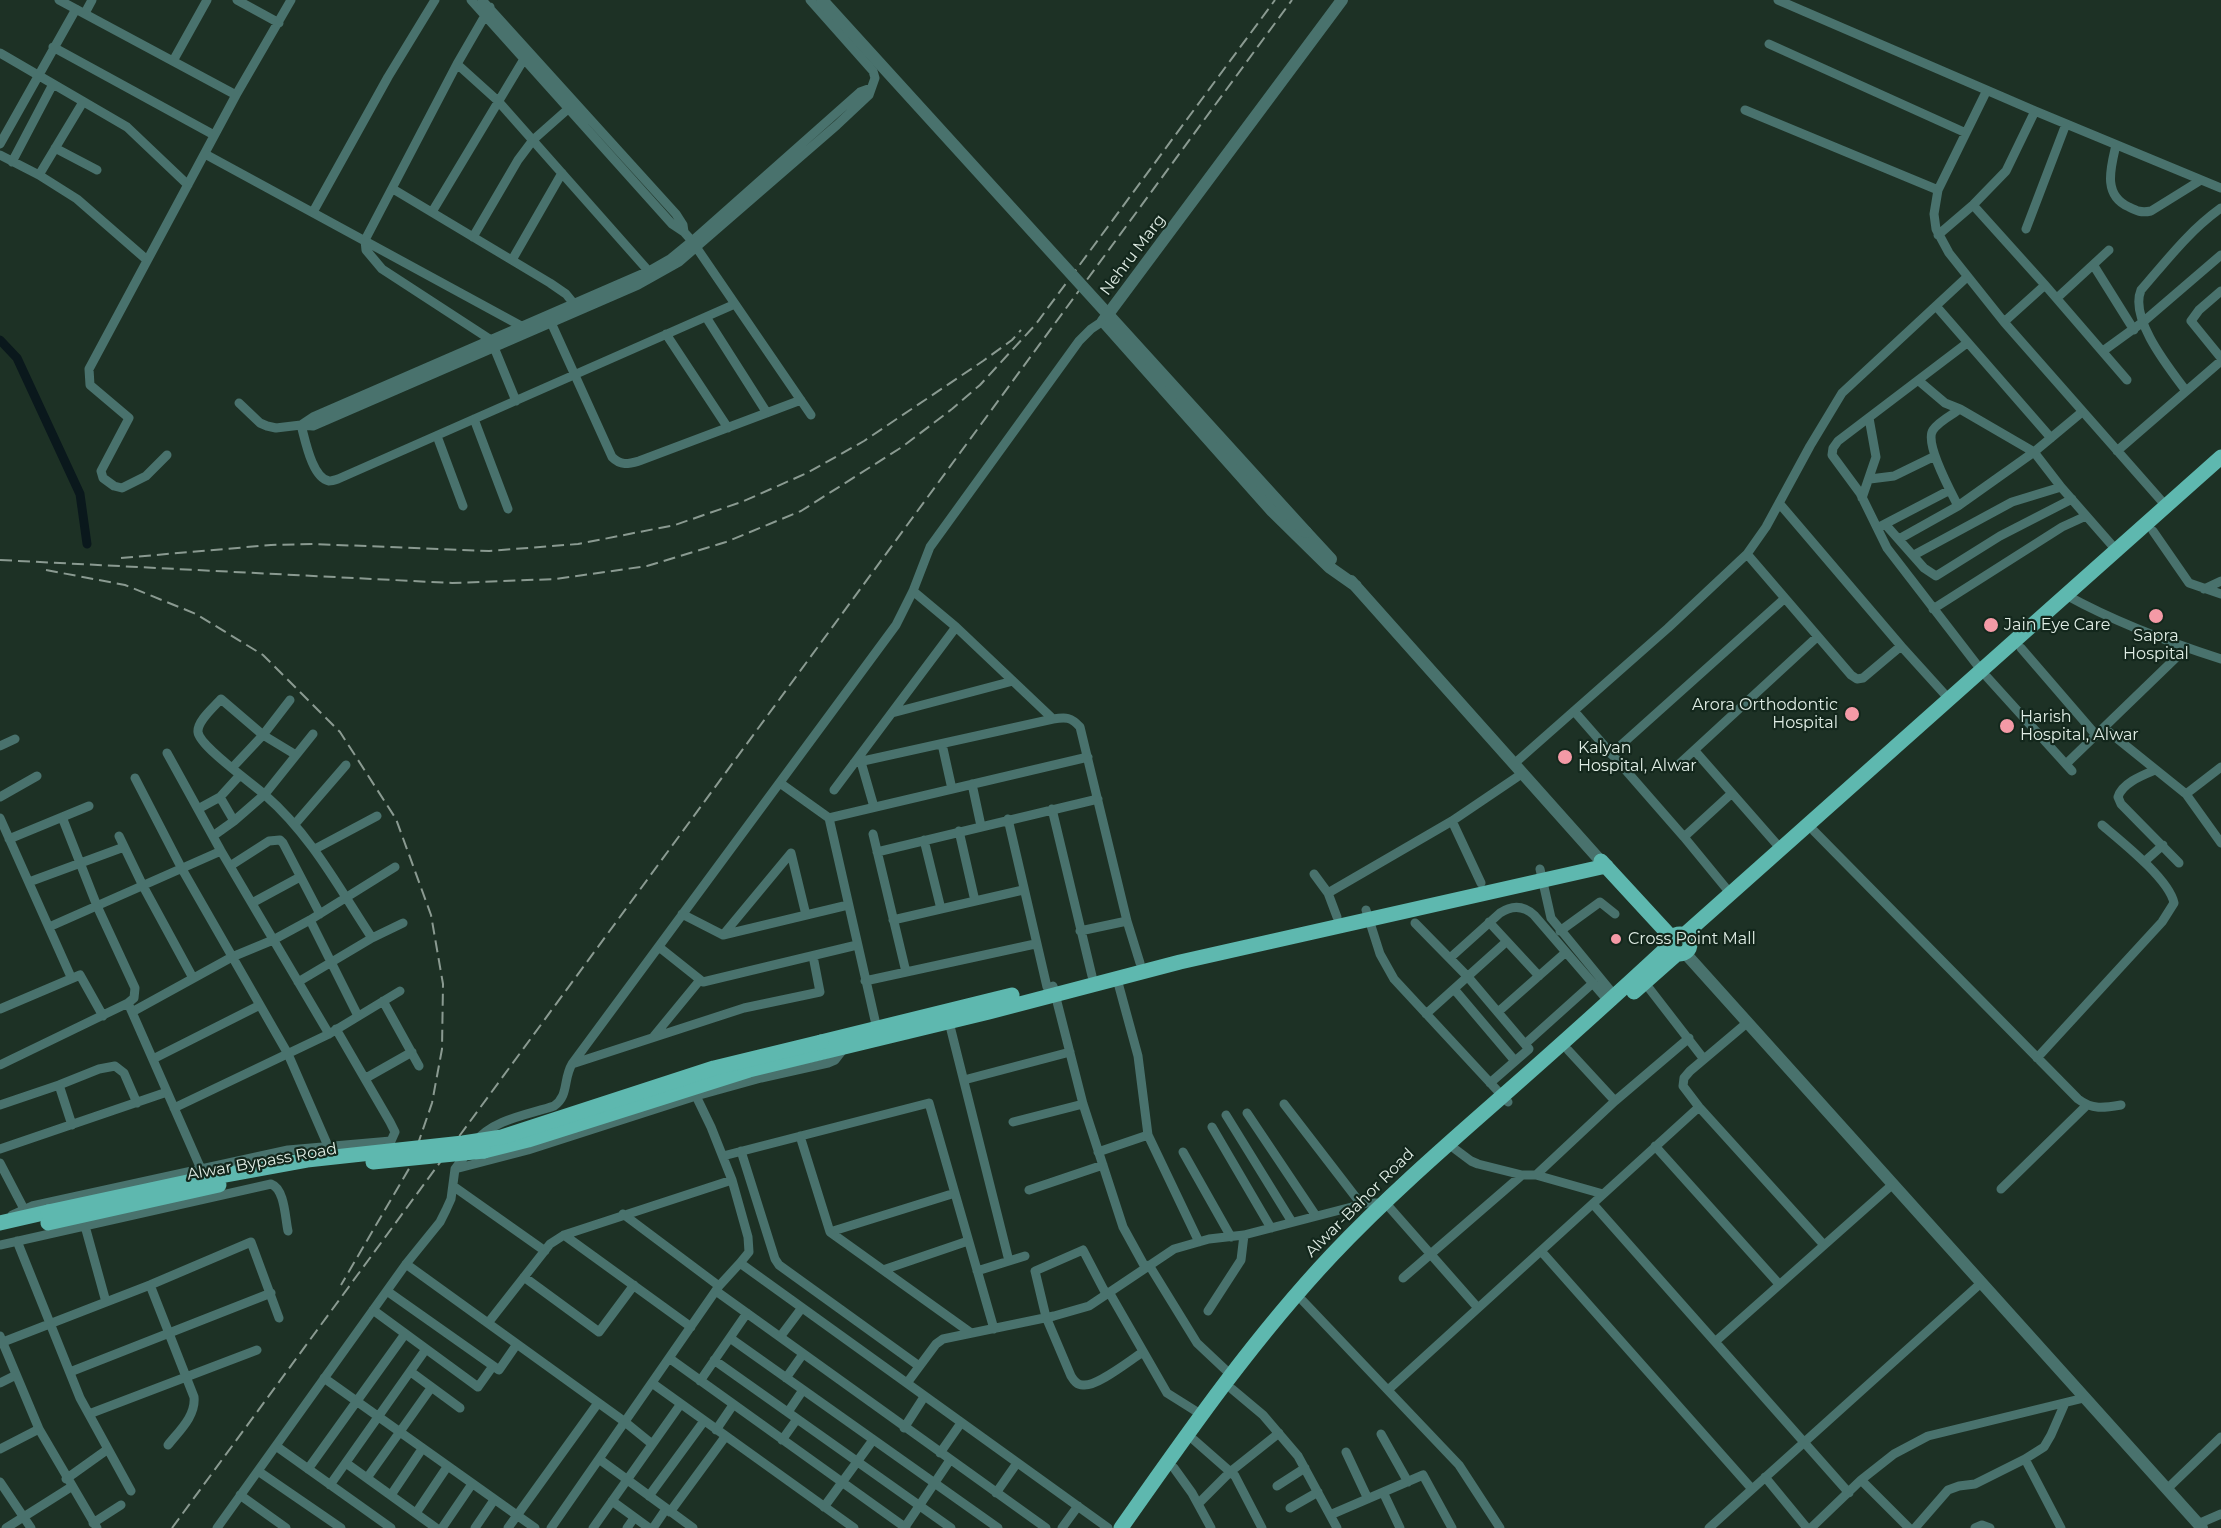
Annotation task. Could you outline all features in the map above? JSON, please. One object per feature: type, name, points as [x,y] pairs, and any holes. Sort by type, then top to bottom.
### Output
[{"type":"main road","points":[[1679,944],[1730,893],[1949,699],[2020,648],[2117,551],[2221,457]]},
{"type":"main road","points":[[1679,944],[1814,831],[1984,673],[2221,470]]},
{"type":"main road","points":[[823,1047],[845,1047],[949,1022],[1140,963],[1265,938],[1602,862],[1679,944]]},
{"type":"main road","points":[[1,1226],[48,1217],[192,1180],[307,1160],[492,1139],[520,1132],[714,1068],[823,1047],[877,1029],[1052,989],[1117,979],[1337,917],[1368,915],[1482,883],[1542,874]]},
{"type":"main road","name":"Alwar-Bahor Road","points":[[1121,1528],[1202,1415],[1387,1205],[1455,1149],[1505,1099],[1568,1050],[1645,983],[1679,944]]},
{"type":"main road","name":"Alwar-Bahor Road","points":[[1130,1528],[1194,1440],[1231,1382],[1307,1281],[1612,999],[1679,944]]},
{"type":"main road","name":"Alwar Bypass Road","points":[[48,1217],[285,1173],[484,1151],[528,1140],[721,1077],[823,1047]]},
{"type":"street","points":[[59,0],[236,95]]},
{"type":"street","points":[[0,144],[53,47],[80,11],[92,0]]},
{"type":"street","points":[[173,61],[207,0]]},
{"type":"street","points":[[237,0],[279,23]]},
{"type":"street","points":[[167,455],[146,476],[122,488],[114,486],[103,478],[101,471],[129,418],[90,385],[89,369],[214,135],[291,0]]},
{"type":"street","points":[[313,212],[388,77],[435,0]]},
{"type":"street","points":[[471,0],[487,11],[676,214],[683,225],[684,232]]},
{"type":"street","points":[[482,0],[487,11],[524,59],[672,224],[684,232],[694,244],[811,416]]},
{"type":"street","points":[[239,403],[260,423],[267,426],[276,428],[301,425],[307,427],[318,424],[679,262],[694,244],[866,99],[875,78],[873,71],[810,0]]},
{"type":"street","points":[[822,0],[1356,586],[1602,862]]},
{"type":"street","name":"Nehru Marg","points":[[1342,0],[1103,321],[1272,511],[1329,567],[1356,586]]},
{"type":"street","points":[[1778,0],[2034,111],[2221,188]]},
{"type":"street","points":[[487,11],[364,240],[366,250],[382,269],[493,344],[516,401]]},
{"type":"street","points":[[1769,44],[1966,133]]},
{"type":"street","points":[[53,47],[214,135]]},
{"type":"street","points":[[0,53],[127,127],[188,185]]},
{"type":"street","points":[[432,212],[524,59]]},
{"type":"street","points":[[457,64],[498,101],[651,274]]},
{"type":"street","points":[[12,162],[53,84]]},
{"type":"street","points":[[1987,90],[1938,190],[1934,213],[1938,235],[1967,277],[2004,322],[2166,506]]},
{"type":"street","points":[[39,175],[83,102]]},
{"type":"street","points":[[472,237],[518,160],[533,140],[568,109]]},
{"type":"street","points":[[1745,110],[1938,190]]},
{"type":"street","points":[[1938,235],[1973,205],[2006,171],[2034,111]]},
{"type":"street","points":[[2026,229],[2066,124]]},
{"type":"street","points":[[2116,145],[2109,176],[2110,187],[2124,205],[2142,213],[2151,211],[2201,180]]},
{"type":"street","points":[[55,148],[98,170]]},
{"type":"street","points":[[205,154],[523,327]]},
{"type":"street","points":[[0,155],[39,175],[77,199],[147,260]]},
{"type":"street","points":[[512,260],[562,173]]},
{"type":"street","points":[[393,189],[558,288],[575,304]]},
{"type":"street","points":[[1973,205],[2046,285],[2127,380]]},
{"type":"street","points":[[2186,391],[2156,348],[2143,322],[2138,308],[2138,298],[2141,290],[2194,228],[2221,208]]},
{"type":"street","points":[[2057,298],[2109,250]]},
{"type":"street","points":[[2103,351],[2134,330],[2221,255]]},
{"type":"street","points":[[2094,266],[2134,330]]},
{"type":"street","points":[[493,344],[523,327],[550,320],[575,304],[651,274]]},
{"type":"street","points":[[1515,763],[1668,628],[1747,554],[1757,542],[1842,393],[1967,277]]},
{"type":"street","points":[[2004,322],[2046,285]]},
{"type":"street","points":[[2117,451],[2221,359],[2191,321],[2199,310],[2221,291]]},
{"type":"street","points":[[301,425],[314,468],[321,477],[329,481],[338,479],[735,304]]},
{"type":"street","points":[[1936,306],[2051,438]]},
{"type":"street","points":[[706,317],[767,413]]},
{"type":"street","points":[[550,320],[612,457],[618,463],[628,464],[639,461],[801,400]]},
{"type":"street","points":[[222,1526],[240,1496],[324,1378],[443,1216],[451,1199],[455,1169],[488,1128],[554,1107],[561,1102],[565,1095],[568,1071],[572,1064],[896,625],[913,591],[916,578],[930,547],[1079,340],[1103,321]]},
{"type":"street","points":[[666,334],[728,428]]},
{"type":"street","points":[[1967,343],[1838,441],[1833,448],[1832,455],[1835,461],[1880,527],[1887,548],[1984,673],[2069,768],[2100,732],[2186,648]]},
{"type":"street","points":[[1919,381],[1946,403],[2034,452],[2117,551]]},
{"type":"street","points":[[1958,506],[1935,456],[1931,436],[1933,430],[1960,409]]},
{"type":"street","points":[[1899,538],[1958,506],[2034,452],[2082,412]]},
{"type":"street","points":[[1862,498],[1876,457],[1869,418]]},
{"type":"street","points":[[474,419],[508,509]]},
{"type":"street","points":[[437,436],[463,506]]},
{"type":"street","points":[[1870,479],[1894,476],[1935,456]]},
{"type":"street","points":[[1914,555],[2012,502],[2061,487]]},
{"type":"street","points":[[1880,527],[1950,490]]},
{"type":"street","points":[[1880,527],[1899,538],[1930,573],[1936,576],[2000,536],[2072,499]]},
{"type":"street","points":[[1779,503],[1949,699]]},
{"type":"street","points":[[1933,609],[2062,527],[2086,516]]},
{"type":"street","points":[[2152,531],[2185,578],[2194,586],[2221,594]]},
{"type":"street","points":[[1747,554],[1817,637],[1857,680],[1863,678],[1901,646]]},
{"type":"street","points":[[2205,589],[2221,581]]},
{"type":"street","points":[[913,591],[956,627],[1053,719]]},
{"type":"street","points":[[2071,598],[2186,648],[2221,659]]},
{"type":"street","points":[[1611,754],[1784,599]]},
{"type":"street","points":[[834,790],[858,762],[956,627]]},
{"type":"street","points":[[1677,766],[1817,637]]},
{"type":"street","points":[[2020,648],[2100,732],[2186,794],[2220,840]]},
{"type":"street","points":[[892,713],[1013,681]]},
{"type":"street","points":[[296,755],[263,735],[221,699],[200,724],[198,731],[199,736],[210,749],[265,794],[295,824],[315,849],[372,938]]},
{"type":"street","points":[[232,768],[263,735],[290,700]]},
{"type":"street","points":[[1574,711],[1730,893]]},
{"type":"street","points":[[858,762],[1053,719],[1066,717],[1073,719],[1080,727],[1127,921],[1140,963]]},
{"type":"street","points":[[213,836],[265,794],[313,734]]},
{"type":"street","points":[[0,746],[15,739]]},
{"type":"street","points":[[942,744],[952,789]]},
{"type":"street","points":[[1695,751],[1780,848]]},
{"type":"street","points":[[1,1226],[24,1209],[32,1206],[288,1150],[384,1143],[391,1141],[394,1137],[395,1132],[366,1078],[298,982],[167,753]]},
{"type":"street","points":[[829,818],[1088,757]]},
{"type":"street","points":[[858,762],[874,807]]},
{"type":"street","points":[[295,824],[346,765]]},
{"type":"street","points":[[2186,794],[2221,767]]},
{"type":"street","points":[[2155,770],[2120,791],[2118,797],[2121,804],[2179,862]]},
{"type":"street","points":[[1328,894],[1452,821],[1523,773]]},
{"type":"street","points":[[198,809],[220,796],[240,775]]},
{"type":"street","points":[[0,797],[37,776]]},
{"type":"street","points":[[135,778],[182,868],[288,1054],[328,1146]]},
{"type":"street","points":[[780,783],[829,818],[877,1029]]},
{"type":"street","points":[[972,784],[981,826]]},
{"type":"street","points":[[1684,837],[1732,793]]},
{"type":"street","points":[[220,796],[234,821]]},
{"type":"street","points":[[877,852],[1098,799]]},
{"type":"street","points":[[9,839],[89,806]]},
{"type":"street","points":[[1052,809],[1092,976]]},
{"type":"street","points":[[315,849],[377,816]]},
{"type":"street","points":[[62,817],[97,906],[135,988],[130,1008],[201,1169]]},
{"type":"street","points":[[0,818],[71,978]]},
{"type":"street","points":[[1008,819],[1035,944],[1052,989],[1083,1104],[1123,1227],[1197,1343],[1298,1455],[1337,1528]]},
{"type":"street","points":[[1452,821],[1482,883]]},
{"type":"street","points":[[2037,1058],[2175,903],[2171,894],[2144,862],[2102,825]]},
{"type":"street","points":[[959,831],[975,901]]},
{"type":"street","points":[[1814,831],[2087,1106],[2103,1109],[2121,1105]]},
{"type":"street","points":[[873,834],[906,972]]},
{"type":"street","points":[[119,836],[143,886],[193,978]]},
{"type":"street","points":[[230,866],[259,846],[274,839],[280,840],[320,914]]},
{"type":"street","points":[[924,840],[941,909]]},
{"type":"street","points":[[2144,862],[2163,845]]},
{"type":"street","points":[[28,882],[124,847]]},
{"type":"street","points":[[49,927],[221,851]]},
{"type":"street","points":[[723,935],[791,853],[806,915]]},
{"type":"street","points":[[0,1065],[103,1016],[130,1008],[232,957],[273,940],[346,899],[395,867]]},
{"type":"street","points":[[1314,874],[1328,894],[1337,917]]},
{"type":"street","points":[[1542,874],[1551,918],[1612,999]]},
{"type":"street","points":[[252,903],[300,877]]},
{"type":"street","points":[[893,920],[1023,890]]},
{"type":"street","points":[[1560,931],[1600,902],[1615,914]]},
{"type":"street","points":[[682,914],[723,935],[848,905]]},
{"type":"street","points":[[1450,958],[1489,922],[1508,908],[1522,908],[1534,915],[1593,983],[1612,999]]},
{"type":"street","points":[[1368,915],[1380,954],[1388,971],[1505,1099]]},
{"type":"street","points":[[310,920],[358,1016]]},
{"type":"street","points":[[1080,931],[1127,921]]},
{"type":"street","points":[[1489,922],[1539,976]]},
{"type":"street","points":[[298,982],[372,938],[404,923]]},
{"type":"street","points":[[1415,924],[1468,977],[1529,1049],[1490,1083]]},
{"type":"street","points":[[1426,1014],[1506,942]]},
{"type":"street","points":[[865,981],[1035,944]]},
{"type":"street","points":[[1679,944],[2200,1526],[2221,1514]]},
{"type":"street","points":[[659,947],[702,982],[857,945]]},
{"type":"street","points":[[1498,1012],[1566,952]]},
{"type":"street","points":[[572,1064],[744,1008],[820,992],[813,956]]},
{"type":"street","points":[[0,1009],[80,975],[103,1016]]},
{"type":"street","points":[[1117,979],[1138,1056],[1148,1135],[1199,1242]]},
{"type":"street","points":[[653,1037],[700,980]]},
{"type":"street","points":[[1525,1044],[1593,983]]},
{"type":"street","points":[[1645,983],[1703,1058]]},
{"type":"street","points":[[1454,989],[1515,1061]]},
{"type":"street","points":[[174,1108],[332,1032],[400,991]]},
{"type":"street","points":[[383,1001],[419,1066]]},
{"type":"street","points":[[153,1059],[260,1005]]},
{"type":"street","points":[[949,1022],[1009,1261]]},
{"type":"street","points":[[1748,1022],[1703,1058],[1684,1078],[1683,1086],[1699,1107],[1824,1245]]},
{"type":"street","points":[[1536,1175],[1615,1101],[1689,1038]]},
{"type":"street","points":[[455,1169],[528,1150],[696,1096],[828,1063],[835,1060],[845,1047]]},
{"type":"street","points":[[1568,1050],[1615,1101]]},
{"type":"street","points":[[366,1078],[412,1052]]},
{"type":"street","points":[[964,1080],[1070,1052]]},
{"type":"street","points":[[0,1105],[99,1069],[115,1066],[124,1073],[136,1103]]},
{"type":"street","points":[[59,1085],[72,1125]]},
{"type":"street","points":[[0,1149],[167,1092]]},
{"type":"street","points":[[551,1528],[717,1288],[749,1252],[748,1237],[732,1180],[696,1096]]},
{"type":"street","points":[[723,1156],[929,1103],[994,1329]]},
{"type":"street","points":[[1013,1122],[1083,1104]]},
{"type":"street","points":[[1284,1104],[1361,1204]]},
{"type":"street","points":[[2001,1189],[2087,1106]]},
{"type":"street","points":[[1388,1390],[1699,1107]]},
{"type":"street","points":[[1247,1113],[1316,1216]]},
{"type":"street","points":[[1226,1115],[1292,1222]]},
{"type":"street","points":[[1212,1126],[1271,1228]]},
{"type":"street","points":[[1098,1152],[1148,1135]]},
{"type":"street","points":[[800,1136],[830,1232],[971,1333]]},
{"type":"street","points":[[1655,1146],[1779,1284]]},
{"type":"street","points":[[1455,1149],[1471,1161],[1522,1175],[1536,1175],[1603,1194]]},
{"type":"street","points":[[741,1151],[775,1259],[779,1265],[920,1366]]},
{"type":"street","points":[[1183,1152],[1231,1237]]},
{"type":"street","points":[[0,1163],[24,1209]]},
{"type":"street","points":[[1029,1190],[1103,1165]]},
{"type":"street","points":[[1403,1278],[1522,1175]]},
{"type":"street","points":[[488,1323],[550,1244],[564,1235],[732,1180]]},
{"type":"street","points":[[0,1245],[271,1184],[278,1187],[288,1231]]},
{"type":"street","points":[[1716,1341],[1893,1184]]},
{"type":"street","points":[[453,1186],[545,1251]]},
{"type":"street","points":[[830,1232],[955,1193]]},
{"type":"street","points":[[907,1383],[936,1344],[943,1339],[1089,1306],[1174,1249],[1199,1242],[1245,1235],[1361,1204],[1387,1205],[1478,1308]]},
{"type":"street","points":[[1593,1204],[1849,1493]]},
{"type":"street","points":[[623,1214],[747,1313],[1046,1528]]},
{"type":"street","points":[[85,1226],[106,1302]]},
{"type":"street","points":[[564,1235],[691,1327]]},
{"type":"street","points":[[1208,1311],[1241,1260],[1245,1235]]},
{"type":"street","points":[[17,1241],[89,1414],[131,1491]]},
{"type":"street","points":[[884,1270],[968,1241]]},
{"type":"street","points":[[121,1505],[95,1526],[39,1429],[1,1339],[51,1323],[150,1285],[251,1242],[279,1318]]},
{"type":"street","points":[[1143,1352],[1094,1383],[1084,1386],[1076,1383],[1071,1377],[1046,1317],[1035,1271],[1083,1250],[1107,1293],[1143,1352],[1167,1393],[1202,1415]]},
{"type":"street","points":[[1541,1251],[1752,1489]]},
{"type":"street","points":[[977,1271],[1025,1256]]},
{"type":"street","points":[[740,1263],[1108,1528]]},
{"type":"street","points":[[406,1264],[652,1444]]},
{"type":"street","points":[[524,1277],[599,1332],[634,1285]]},
{"type":"street","points":[[1709,1528],[1981,1283]]},
{"type":"street","points":[[150,1285],[186,1376],[195,1406],[193,1413],[168,1445]]},
{"type":"street","points":[[387,1291],[499,1370],[517,1344]]},
{"type":"street","points":[[70,1372],[271,1293]]},
{"type":"street","points":[[1303,1301],[1459,1465],[1500,1528]]},
{"type":"street","points":[[780,1337],[801,1309]]},
{"type":"street","points":[[373,1310],[478,1387],[493,1366]]},
{"type":"street","points":[[700,1381],[747,1313]]},
{"type":"street","points":[[308,1469],[405,1334]]},
{"type":"street","points":[[730,1338],[998,1528]]},
{"type":"street","points":[[330,1485],[426,1349]]},
{"type":"street","points":[[89,1414],[257,1350]]},
{"type":"street","points":[[786,1378],[803,1354]]},
{"type":"street","points":[[669,1358],[905,1527],[950,1460]]},
{"type":"street","points":[[714,1360],[951,1528]]},
{"type":"street","points":[[411,1371],[460,1408]]},
{"type":"street","points":[[0,1383],[16,1375]]},
{"type":"street","points":[[324,1378],[535,1528]]},
{"type":"street","points":[[652,1383],[850,1527]]},
{"type":"street","points":[[367,1478],[431,1388]]},
{"type":"street","points":[[788,1412],[803,1390]]},
{"type":"street","points":[[904,1428],[924,1397]]},
{"type":"street","points":[[1765,1477],[1809,1528],[1861,1480],[1894,1454],[1928,1436],[2084,1398]]},
{"type":"street","points":[[507,1528],[598,1403]]},
{"type":"street","points":[[1915,1528],[1948,1490],[1975,1484],[2025,1459],[2047,1443],[2065,1403]]},
{"type":"street","points":[[593,1528],[680,1405]]},
{"type":"street","points":[[716,1430],[733,1405]]},
{"type":"street","points":[[782,1440],[797,1419]]},
{"type":"street","points":[[649,1496],[704,1421]]},
{"type":"street","points":[[940,1453],[961,1423]]},
{"type":"street","points":[[0,1449],[39,1429]]},
{"type":"street","points":[[1198,1504],[1230,1472],[1279,1433]]},
{"type":"street","points":[[1381,1434],[1408,1482]]},
{"type":"street","points":[[612,1501],[651,1528],[668,1511],[725,1437]]},
{"type":"street","points":[[2167,1490],[2221,1437]]},
{"type":"street","points":[[824,1507],[873,1440]]},
{"type":"street","points":[[1194,1440],[1235,1476],[1262,1528]]},
{"type":"street","points":[[276,1446],[391,1528]]},
{"type":"street","points":[[6,1528],[69,1483],[108,1449]]},
{"type":"street","points":[[391,1495],[422,1449]]},
{"type":"street","points":[[1346,1452],[1368,1498]]},
{"type":"street","points":[[599,1459],[693,1528]]},
{"type":"street","points":[[2025,1459],[2061,1528]]},
{"type":"street","points":[[346,1463],[436,1528]]},
{"type":"street","points":[[996,1493],[1017,1463]]},
{"type":"street","points":[[416,1513],[447,1467]]},
{"type":"street","points":[[1174,1468],[1211,1528]]},
{"type":"street","points":[[1277,1486],[1305,1468]]},
{"type":"street","points":[[258,1471],[341,1528]]},
{"type":"street","points":[[1330,1515],[1423,1475],[1452,1528]]},
{"type":"street","points":[[1861,1480],[1909,1528]]},
{"type":"street","points":[[0,1482],[31,1528]]},
{"type":"street","points":[[442,1528],[472,1484]]},
{"type":"street","points":[[1290,1508],[1318,1492]]},
{"type":"street","points":[[1383,1492],[1400,1528]]},
{"type":"street","points":[[240,1496],[286,1528]]},
{"type":"street","points":[[475,1528],[494,1500]]},
{"type":"street","points":[[1062,1528],[1078,1506]]},
{"type":"street","points":[[627,1528],[634,1518]]},
{"type":"street","points":[[1026,1528],[1032,1519]]},
{"type":"street","points":[[1975,1528],[1982,1525],[1990,1528]]},
{"type":"waterway","points":[[0,340],[17,358],[80,494],[87,544]]},
{"type":"railway","points":[[0,560],[452,583],[556,579],[647,566],[726,542],[801,511],[902,447],[980,385],[1036,324],[1275,0]]},
{"type":"railway","points":[[172,1528],[1292,0]]},
{"type":"railway","points":[[121,558],[271,545],[314,544],[489,551],[578,544],[675,525],[744,501],[807,473],[864,441],[983,361],[1012,340],[1021,330]]},
{"type":"railway","points":[[46,570],[125,585],[196,614],[263,655],[340,732],[396,819],[431,915],[443,984],[442,1049],[432,1103],[410,1167],[341,1285]]},
{"type":"place","name":"Sapra Hospital","points":[[2156,616]]},
{"type":"place","name":"Jain Eye Care","points":[[1991,625]]},
{"type":"place","name":"Arora Orthodontic Hospital","points":[[1852,714]]},
{"type":"place","name":"Harish Hospital, Alwar","points":[[2007,726]]},
{"type":"place","name":"Kalyan Hospital, Alwar","points":[[1565,757]]},
{"type":"place","name":"Cross Point Mall","points":[[1616,939]]}]
